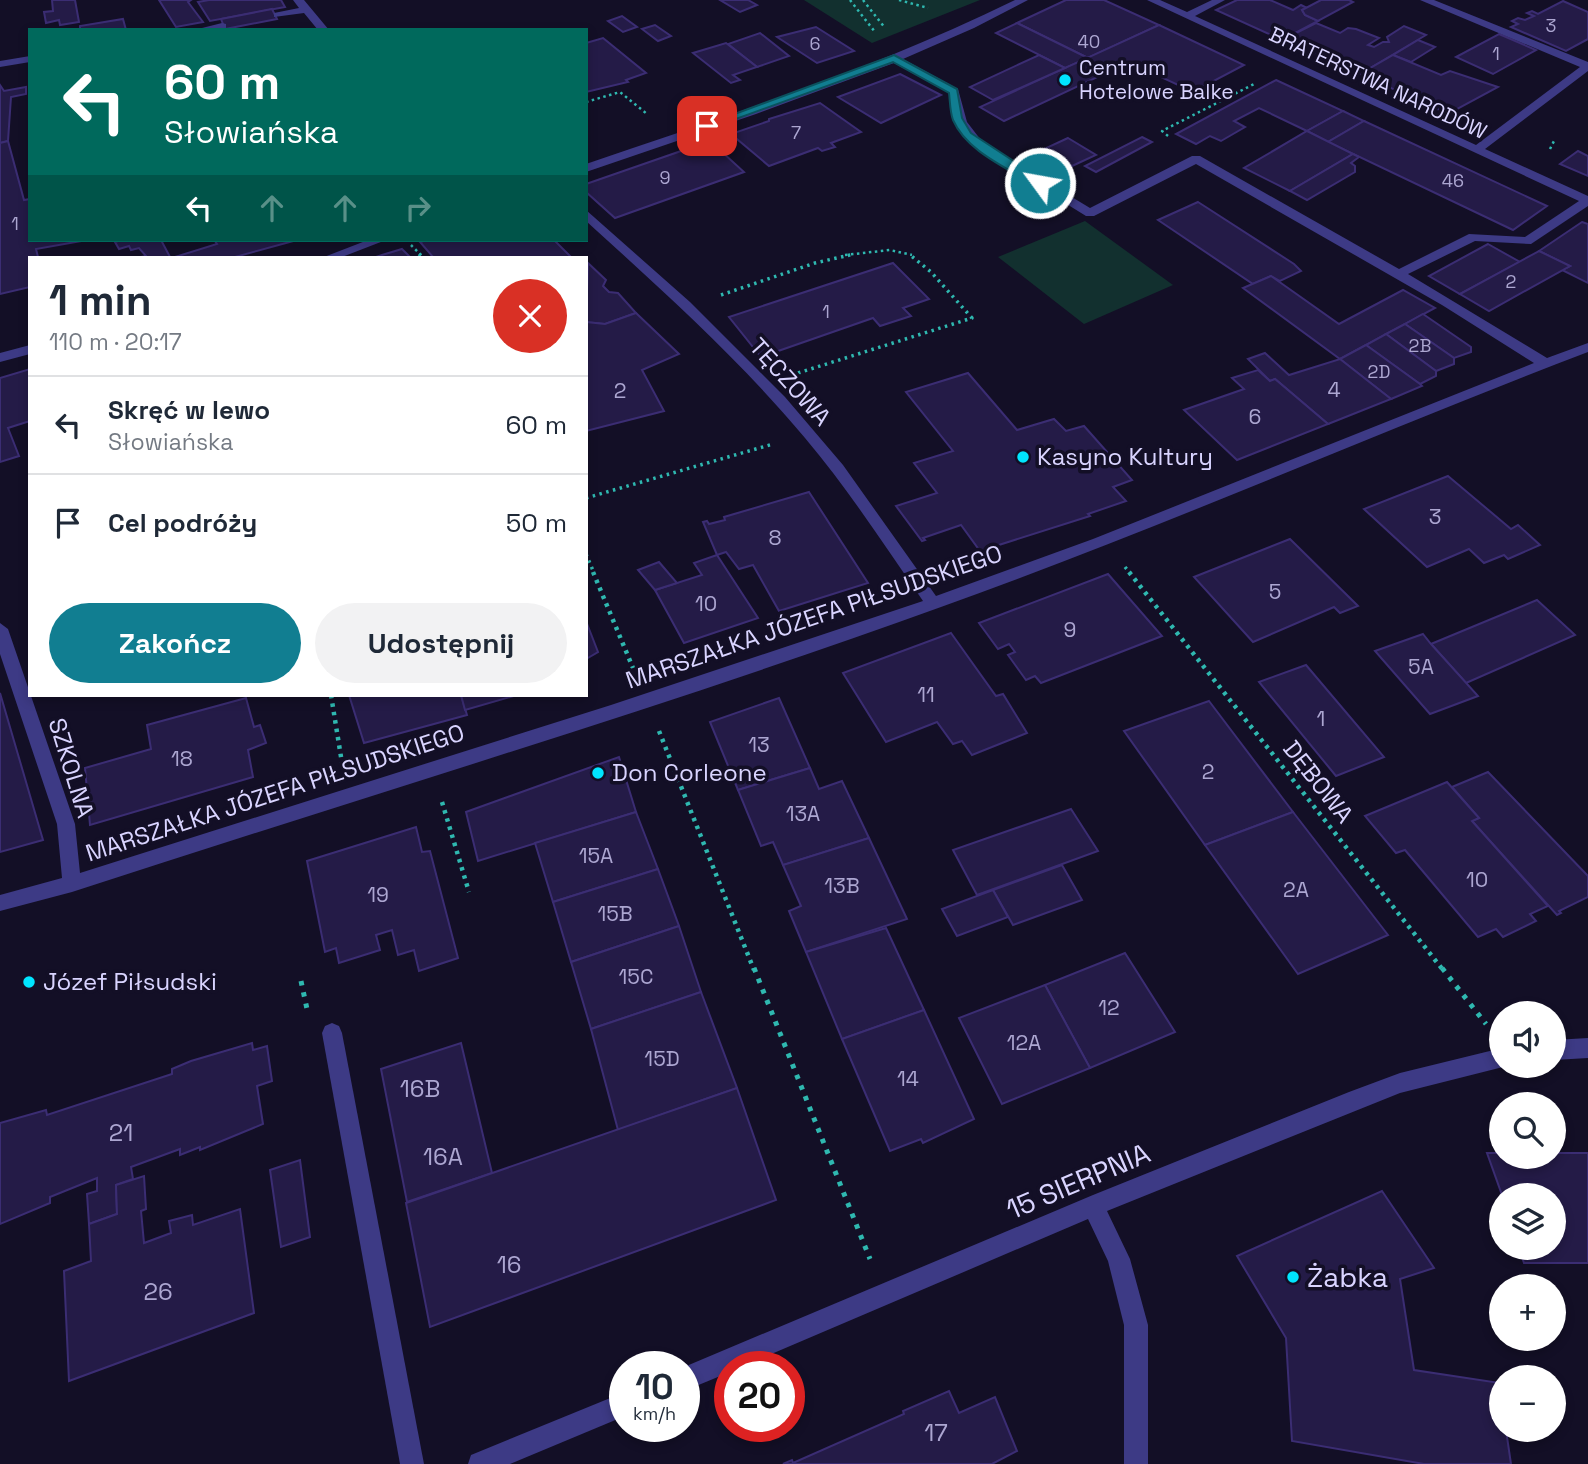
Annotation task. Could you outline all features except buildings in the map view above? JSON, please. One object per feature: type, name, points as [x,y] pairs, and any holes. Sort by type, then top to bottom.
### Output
[{"type":"street","points":[[298,0],[322,28]]},
{"type":"street","points":[[588,167],[894,58],[1023,0]]},
{"type":"street","name":"BRATERSTWA NARODÓW","points":[[1152,0],[1588,201]]},
{"type":"street","points":[[1187,16],[1220,0]]},
{"type":"street","points":[[1424,0],[1588,66]]},
{"type":"street","points":[[278,15],[305,10]]},
{"type":"street","points":[[210,28],[222,26]]},
{"type":"street","points":[[894,58],[954,91],[957,118],[967,135],[980,146],[1090,214],[1196,159],[1399,274],[1545,363]]},
{"type":"street","points":[[0,64],[28,59]]},
{"type":"street","points":[[1477,150],[1588,66]]},
{"type":"street","points":[[1399,274],[1473,237],[1527,240],[1588,201]]},
{"type":"street","name":"TĘCZOWA","points":[[588,216],[686,306],[764,383],[837,468],[933,604]]},
{"type":"street","points":[[333,256],[374,242]]},
{"type":"street","name":"MARSZAŁKA JÓZEFA PIŁSUDSKIEGO","points":[[0,902],[72,884],[347,794],[647,701],[933,604],[1105,542],[1588,347]]},
{"type":"street","points":[[0,358],[28,350]]},
{"type":"street","name":"SZKOLNA","points":[[0,629],[66,824],[72,884]]},
{"type":"street","points":[[332,1033],[412,1464]]},
{"type":"street","points":[[1566,1049],[1588,1048]]},
{"type":"street","name":"15 SIERPNIA","points":[[700,1372],[1093,1206],[1400,1083],[1489,1061]]},
{"type":"street","points":[[1093,1206],[1119,1259],[1136,1325],[1136,1464]]},
{"type":"street","points":[[480,1464],[609,1411]]},
{"type":"path","points":[[850,0],[879,38]]},
{"type":"path","points":[[863,0],[888,31]]},
{"type":"path","points":[[899,0],[928,8]]},
{"type":"path","points":[[1196,159],[1162,131],[1263,79]]},
{"type":"path","points":[[613,86],[620,92]]},
{"type":"path","points":[[686,306],[840,256],[894,250],[911,254],[972,318],[764,383]]},
{"type":"path","points":[[588,497],[808,435]]},
{"type":"path","name":"DĘBOWA","points":[[1105,542],[1489,1028]]},
{"type":"path","points":[[588,559],[884,1296]]},
{"type":"path","points":[[331,697],[347,794]]},
{"type":"path","points":[[432,768],[468,892]]},
{"type":"path","points":[[301,981],[308,1015]]},
{"type":"green space","points":[[804,0],[980,0],[872,43]]},
{"type":"green space","points":[[1085,221],[1173,285],[1084,324],[998,257]]},
{"type":"place","name":"Centrum Hotelowe Balke","points":[[1065,80]]},
{"type":"place","name":"Kasyno Kultury","points":[[1023,457]]},
{"type":"place","name":"Don Corleone","points":[[598,773]]},
{"type":"place","name":"Józef Piłsudski","points":[[29,982]]},
{"type":"place","name":"Żabka","points":[[1293,1277]]},
{"type":"route","points":[[707,126],[894,58],[954,91],[957,118],[967,135],[1040,183]]}]
